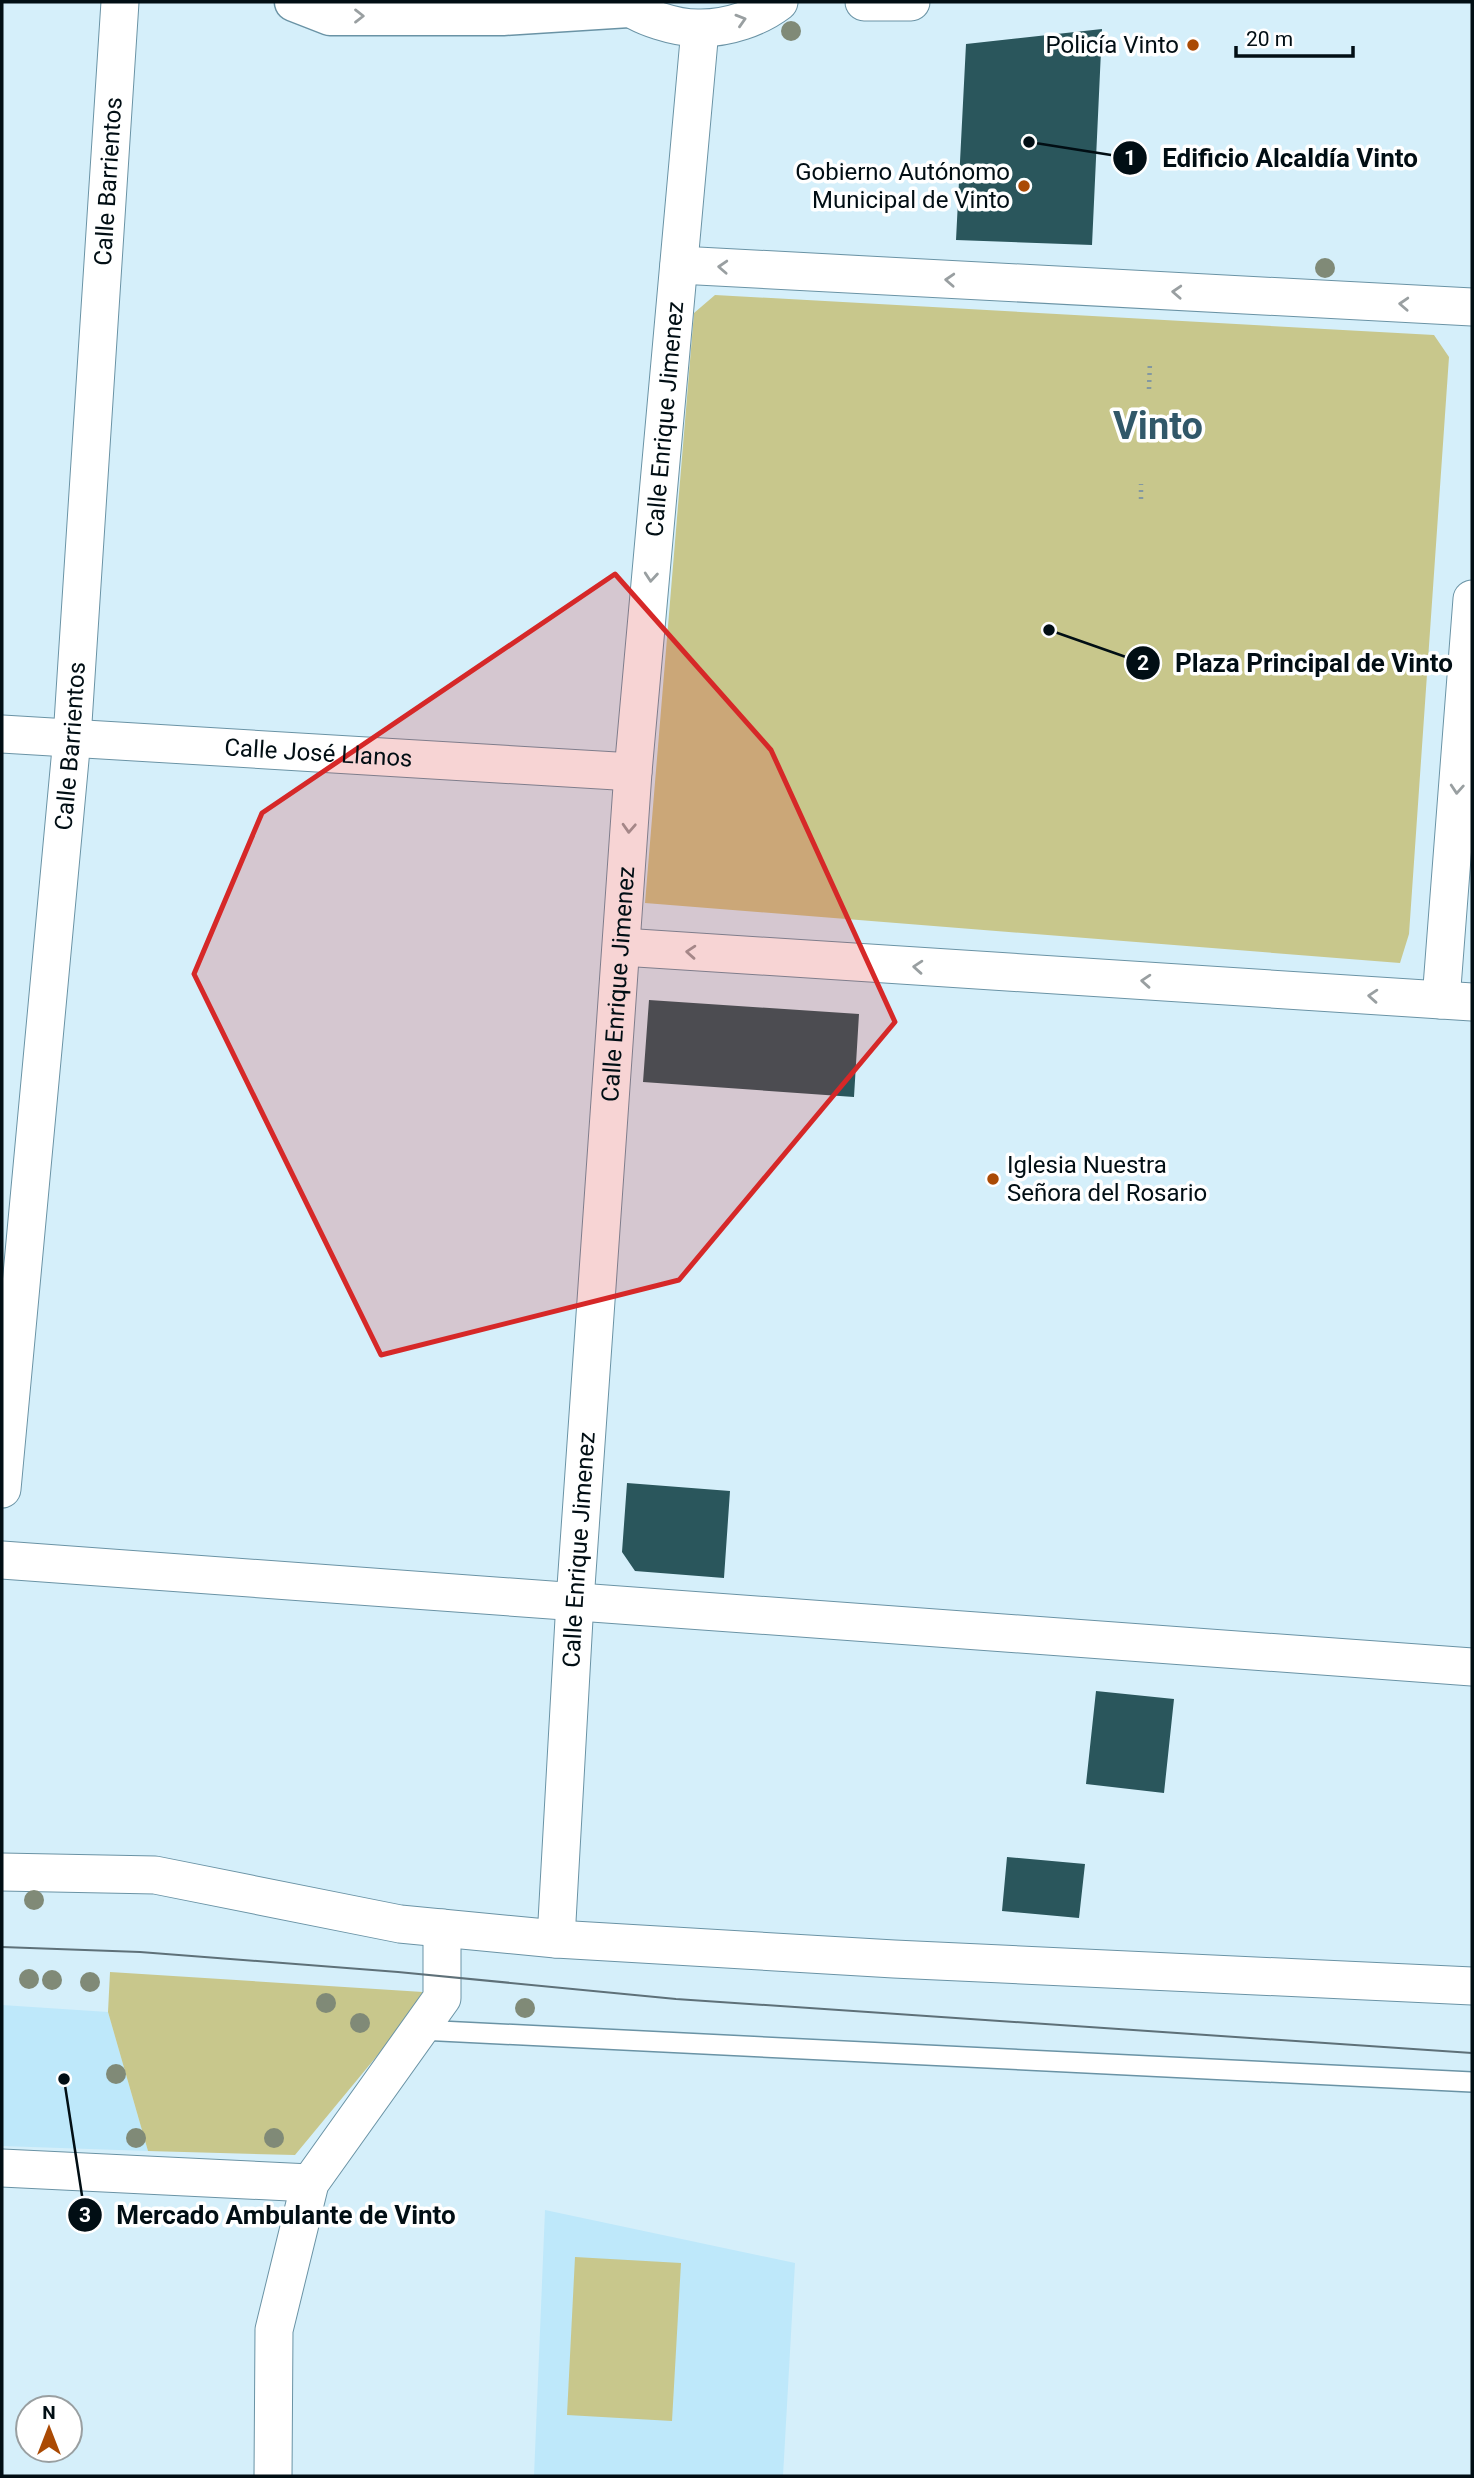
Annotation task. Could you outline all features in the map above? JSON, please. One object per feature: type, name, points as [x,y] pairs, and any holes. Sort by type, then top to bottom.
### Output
[{"type":"highway","points":[[293,2],[330,16],[503,16],[626,5]]},
{"type":"street","name":"Calle Barrientos","points":[[2,1489],[72,738],[120,2]]},
{"type":"street","points":[[626,5],[658,21],[700,29],[743,21],[779,2]]},
{"type":"street","points":[[864,2],[911,2]]},
{"type":"street","name":"Calle Enrique Jimenez","points":[[556,1939],[575,1601],[633,772],[700,29]]},
{"type":"street","points":[[679,265],[1472,307]]},
{"type":"street","points":[[622,947],[1456,1001],[1472,599]]},
{"type":"street","name":"Calle José Llanos","points":[[2,734],[633,772]]},
{"type":"street","points":[[2,1560],[1472,1667]]},
{"type":"street","points":[[2,1872],[155,1875],[400,1924],[556,1939],[894,1959],[1472,1986]]},
{"type":"street","points":[[273,2476],[274,2330],[310,2183],[442,1998],[442,1928]]},
{"type":"street","points":[[2,2168],[310,2183]]},
{"type":"lane","points":[[420,2031],[1472,2082]]},
{"type":"path","points":[[1149,389],[1150,361]]},
{"type":"path","points":[[1140,499],[1141,484]]},
{"type":"highlighted area","points":[[615,574],[771,750],[895,1022],[679,1280],[381,1355],[194,974],[262,813]]},
{"type":"shaded area","points":[[715,295],[1434,335],[1449,357],[1409,934],[1400,963],[645,903],[694,313]]},
{"type":"shaded area","points":[[110,1972],[423,1992],[400,2028],[295,2155],[148,2151],[108,2012]]},
{"type":"shaded area","points":[[2,2005],[108,2012],[148,2151],[2,2146]]},
{"type":"shaded area","points":[[545,2210],[795,2263],[783,2476],[534,2476]]},
{"type":"shaded area","points":[[575,2257],[681,2263],[672,2421],[567,2415]]},
{"type":"building","points":[[1102,29],[1092,245],[956,240],[966,44]]},
{"type":"building","points":[[649,1000],[859,1014],[854,1097],[643,1082]]},
{"type":"building","points":[[627,1483],[730,1491],[724,1578],[635,1571],[622,1552]]},
{"type":"building","points":[[1096,1691],[1174,1699],[1164,1793],[1086,1784]]},
{"type":"building","points":[[1007,1857],[1085,1864],[1079,1918],[1002,1911]]},
{"type":"tram line","points":[[2,1947],[140,1952],[398,1972],[676,1999],[1472,2053]]},
{"type":"place","name":"Policía Vinto","points":[[1193,45]]},
{"type":"place","name":"Edificio Alcaldía Vinto","points":[[1029,142]]},
{"type":"place","name":"Gobierno Autónomo Municipal de Vinto","points":[[1024,186]]},
{"type":"place","name":"Plaza Principal de Vinto","points":[[1049,630]]},
{"type":"place","name":"Iglesia Nuestra Señora del Rosario","points":[[993,1179]]},
{"type":"place","name":"Mercado Ambulante de Vinto","points":[[64,2079]]},
{"type":"district","name":"Vinto","points":[[1158,426]]}]
